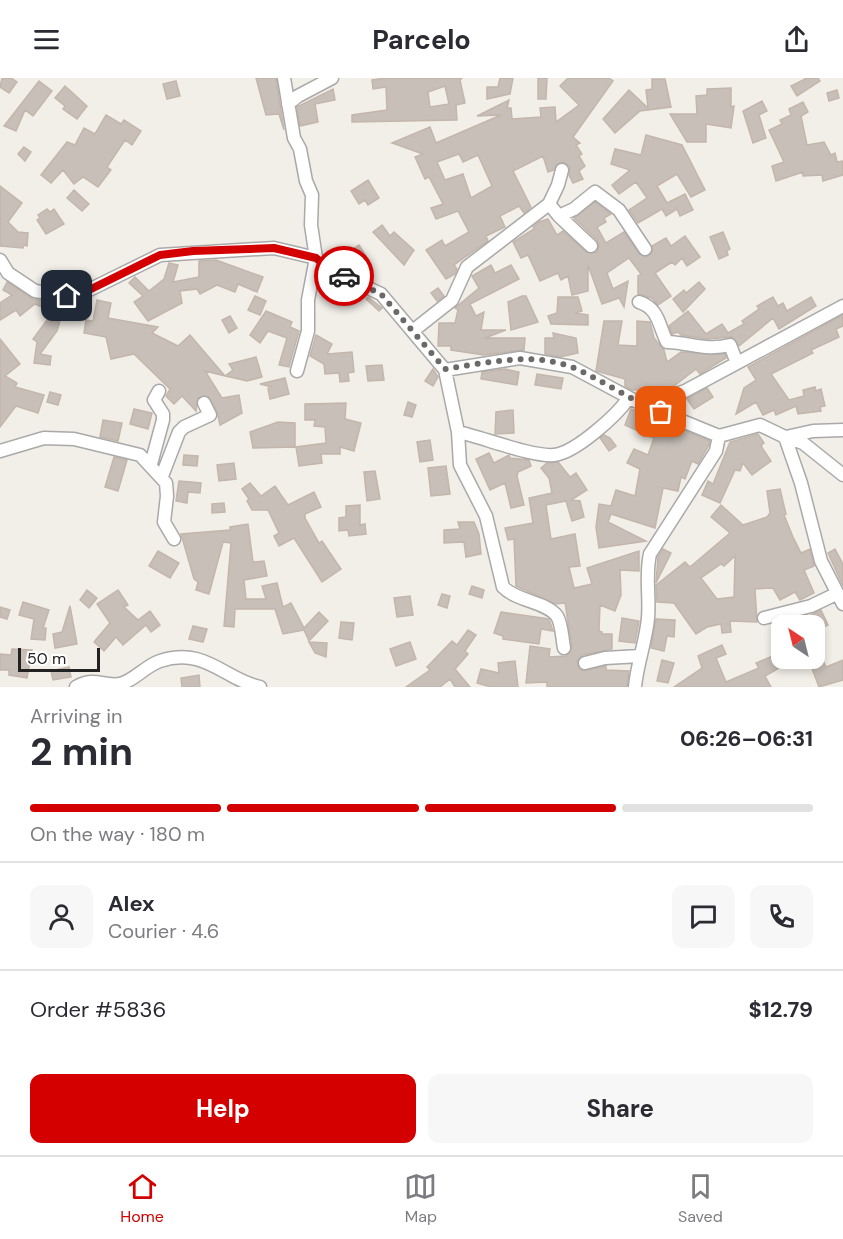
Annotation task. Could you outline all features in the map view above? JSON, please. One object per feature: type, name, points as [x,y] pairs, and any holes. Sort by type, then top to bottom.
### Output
[{"type":"street","points":[[284,78],[294,138],[300,149],[306,181],[312,195],[311,225],[316,258],[308,300],[308,331],[297,371]]},
{"type":"street","points":[[288,104],[298,96],[332,78]]},
{"type":"street","points":[[414,330],[452,300],[467,267],[549,204],[558,186],[562,170]]},
{"type":"street","points":[[559,216],[574,209],[596,192],[619,210],[645,249]]},
{"type":"street","points":[[549,204],[591,246]]},
{"type":"street","points":[[0,260],[4,275],[42,293],[75,296],[160,255],[274,248],[316,258],[332,271],[381,294],[445,369],[458,432],[460,465],[486,516],[503,587],[510,595],[549,609],[555,614],[564,648]]},
{"type":"street","points":[[639,302],[646,304],[659,318],[667,342],[693,344],[712,350],[730,345],[737,363]]},
{"type":"street","points":[[643,405],[685,391],[843,306]]},
{"type":"street","points":[[445,369],[520,358],[572,368],[628,399],[719,436],[760,425],[803,443],[843,475]]},
{"type":"street","points":[[151,464],[163,420],[154,400],[159,391]]},
{"type":"street","points":[[458,432],[542,454],[555,455],[608,423],[628,399]]},
{"type":"street","points":[[162,476],[179,432],[184,427],[210,415],[204,403]]},
{"type":"street","points":[[785,437],[813,431],[843,430]]},
{"type":"street","points":[[634,687],[648,622],[650,593],[647,567],[650,554],[716,451],[719,436]]},
{"type":"street","points":[[764,618],[839,599],[815,543],[801,483],[785,437]]},
{"type":"street","points":[[0,451],[33,439],[74,439],[133,452],[146,458],[162,476],[167,496],[164,522],[174,539]]},
{"type":"street","points":[[585,663],[605,658],[640,656]]},
{"type":"street","points":[[76,687],[86,681],[118,685],[162,660],[183,659],[209,662],[260,687]]},
{"type":"building","points":[[2,78],[11,78],[17,82],[9,93],[0,87]]},
{"type":"building","points":[[256,78],[276,78],[284,130],[279,114],[266,115]]},
{"type":"building","points":[[462,78],[460,80],[465,103],[456,105],[457,120],[352,122],[352,115],[387,110],[386,87],[373,89],[372,80]],"holes":[[[445,86],[449,104],[430,107],[428,92]]]},
{"type":"building","points":[[500,78],[513,78],[510,94],[487,99],[487,87],[498,87]]},
{"type":"building","points":[[538,78],[547,78],[546,99],[538,99]]},
{"type":"building","points":[[568,78],[609,78],[613,81],[573,137],[580,143],[576,145],[582,154],[579,156],[585,166],[579,171],[583,179],[573,183],[569,175],[570,167],[564,162],[557,164],[554,170],[548,172],[543,156],[513,171],[531,207],[524,213],[519,206],[500,216],[505,227],[486,236],[488,241],[454,265],[457,269],[455,274],[446,279],[426,250],[442,240],[445,246],[469,232],[458,211],[436,219],[431,208],[443,204],[429,177],[425,179],[415,157],[423,154],[392,143],[430,127],[436,143],[501,115],[477,116],[509,100],[507,108],[511,108],[512,119],[541,117],[540,108],[555,107],[556,122],[579,105],[560,86]],"holes":[[[459,154],[463,162],[478,155],[492,186],[471,198],[463,174],[445,180],[437,162]]]},
{"type":"building","points":[[807,78],[818,78],[820,81],[797,96],[791,86]]},
{"type":"building","points":[[652,79],[665,79],[671,107],[640,111],[615,133],[603,119],[629,90],[648,108],[646,90],[652,89]]},
{"type":"building","points":[[39,81],[52,91],[33,116],[25,110],[16,131],[4,126]]},
{"type":"building","points":[[176,81],[180,96],[167,99],[163,84]]},
{"type":"building","points":[[65,86],[87,106],[77,119],[63,109],[65,106],[55,98]]},
{"type":"building","points":[[731,88],[731,107],[734,106],[731,128],[706,124],[706,142],[687,142],[670,114],[697,114],[696,96],[707,95],[707,89]]},
{"type":"building","points":[[333,89],[335,100],[315,104],[318,122],[300,126],[297,107]]},
{"type":"building","points":[[837,90],[839,98],[829,101],[827,93]]},
{"type":"building","points":[[762,101],[767,111],[759,115],[766,138],[753,143],[743,111]]},
{"type":"building","points":[[803,102],[808,112],[801,116],[807,145],[824,142],[831,155],[835,153],[837,162],[843,161],[843,175],[823,181],[822,175],[803,176],[803,172],[776,181],[772,166],[784,162],[769,130],[782,124],[780,120],[791,115],[789,109]]},
{"type":"building","points":[[106,115],[121,124],[124,120],[141,131],[132,145],[125,140],[107,167],[111,170],[98,187],[83,177],[74,184],[63,170],[51,183],[41,175],[67,142],[75,145],[84,128],[95,134]]},
{"type":"building","points":[[646,135],[682,145],[705,190],[691,197],[677,174],[657,186],[667,203],[685,194],[693,210],[680,216],[677,209],[666,216],[662,209],[638,223],[629,210],[647,198],[636,182],[619,194],[612,185],[630,170],[611,164],[615,149],[641,155]]},
{"type":"building","points":[[24,147],[31,152],[25,161],[18,154]]},
{"type":"building","points":[[368,180],[379,198],[368,205],[365,200],[359,204],[351,191]]},
{"type":"building","points":[[0,186],[22,203],[8,222],[18,232],[28,233],[27,246],[24,245],[23,248],[0,246]]},
{"type":"building","points":[[74,190],[89,204],[82,211],[67,198]]},
{"type":"building","points":[[595,202],[611,214],[604,218],[606,222],[597,227],[606,243],[624,232],[639,254],[646,257],[652,253],[652,246],[666,238],[671,246],[685,236],[700,257],[687,266],[682,258],[675,265],[672,262],[655,273],[671,296],[658,305],[652,298],[638,294],[638,276],[641,274],[629,258],[607,273],[613,289],[628,281],[624,307],[619,298],[602,304],[588,265],[588,291],[572,295],[568,276],[561,280],[558,273],[540,281],[528,255],[521,258],[513,242],[534,229],[533,227],[539,222],[548,219],[557,235],[563,231],[586,252],[597,252],[599,247],[597,240],[574,218]]},
{"type":"building","points":[[47,209],[50,212],[54,209],[64,224],[46,234],[37,220],[40,218],[38,215]]},
{"type":"building","points":[[382,225],[390,236],[394,232],[414,250],[404,265],[373,232]]},
{"type":"building","points":[[723,232],[730,249],[727,251],[728,255],[719,259],[710,237]]},
{"type":"building","points":[[359,245],[369,261],[354,270],[345,254]]},
{"type":"building","points":[[216,260],[263,277],[257,292],[238,284],[235,292],[217,285],[200,294],[197,289],[180,291],[182,303],[148,321],[134,302],[143,296],[129,283],[135,277],[149,291],[164,279],[169,263],[178,265],[173,282],[199,277],[199,261]]},
{"type":"building","points":[[491,265],[495,273],[511,265],[519,279],[470,304],[476,316],[484,312],[481,330],[506,330],[485,338],[525,338],[524,350],[484,355],[451,350],[451,346],[438,346],[439,323],[455,323],[458,310],[455,308],[479,288],[472,276]]},
{"type":"building","points":[[7,282],[33,299],[71,306],[68,317],[62,314],[57,331],[40,354],[51,356],[50,365],[34,363],[37,342],[33,339],[53,312],[35,304],[20,316],[16,310],[0,320],[0,303],[12,295],[3,290]]},
{"type":"building","points":[[699,282],[705,289],[683,312],[673,299],[684,290],[686,293]]},
{"type":"building","points":[[347,287],[362,294],[364,297],[354,303]]},
{"type":"building","points":[[438,288],[444,296],[437,301],[431,293]]},
{"type":"building","points":[[255,296],[266,301],[260,315],[248,310]]},
{"type":"building","points":[[526,296],[538,322],[511,330],[508,302]]},
{"type":"building","points":[[368,297],[382,308],[379,311],[366,299]]},
{"type":"building","points":[[558,297],[578,297],[582,311],[575,313],[588,315],[588,325],[551,324],[548,316],[557,313]]},
{"type":"building","points":[[773,297],[778,306],[783,303],[787,311],[811,297],[816,306],[779,329],[773,318],[739,346],[732,337],[707,339],[681,335],[678,332],[672,334],[669,326],[688,311],[706,334],[722,324],[728,333],[744,324],[742,321],[759,309],[757,306]]},
{"type":"building","points":[[97,300],[111,303],[108,318],[158,327],[152,333],[178,346],[190,335],[225,376],[205,371],[222,398],[239,395],[242,413],[220,425],[217,411],[208,396],[198,398],[196,411],[182,396],[174,404],[166,396],[170,389],[134,354],[111,359],[106,337],[84,333],[86,320],[93,321]]},
{"type":"building","points":[[266,311],[292,322],[290,327],[299,331],[289,367],[279,365],[287,338],[268,331],[260,343],[250,335]]},
{"type":"building","points":[[843,315],[843,326],[836,329],[839,337],[811,350],[813,353],[771,374],[789,400],[804,396],[803,390],[815,387],[816,391],[821,389],[825,406],[820,407],[821,411],[798,414],[796,406],[776,415],[774,410],[763,415],[756,402],[736,414],[744,388],[756,380],[748,367]]},
{"type":"building","points":[[230,316],[237,328],[229,333],[222,320]]},
{"type":"building","points":[[604,321],[622,321],[618,345],[637,346],[637,321],[650,322],[654,338],[664,350],[667,362],[681,352],[725,354],[726,358],[700,374],[696,369],[674,386],[645,393],[645,390],[632,390],[625,386],[625,379],[596,371]]},
{"type":"building","points":[[553,333],[576,338],[578,353],[560,357],[545,354],[545,338],[554,338]]},
{"type":"building","points":[[316,335],[332,344],[327,354],[352,352],[354,372],[348,373],[349,381],[340,382],[339,373],[325,374],[324,364],[310,356]]},
{"type":"building","points":[[0,339],[20,364],[5,376],[17,383],[15,387],[44,395],[38,413],[16,406],[0,427]]},
{"type":"building","points":[[256,357],[262,377],[247,381],[225,376],[233,370],[229,364]]},
{"type":"building","points":[[382,365],[384,380],[368,381],[366,366]]},
{"type":"building","points":[[433,369],[438,377],[433,386],[425,381]]},
{"type":"building","points":[[505,369],[519,372],[517,385],[481,379],[482,372]]},
{"type":"building","points":[[537,374],[563,378],[561,389],[535,385]]},
{"type":"building","points":[[285,378],[289,394],[270,399],[268,388],[272,387],[260,384]]},
{"type":"building","points":[[707,388],[713,397],[694,409],[687,399]]},
{"type":"building","points":[[50,392],[61,395],[58,405],[47,402]]},
{"type":"building","points":[[408,402],[416,405],[412,417],[404,415]]},
{"type":"building","points":[[346,403],[345,419],[361,423],[354,451],[340,447],[340,454],[321,454],[322,463],[299,466],[296,447],[326,443],[325,427],[314,426],[315,420],[305,420],[305,404]]},
{"type":"building","points":[[134,409],[152,413],[148,429],[130,424]]},
{"type":"building","points":[[631,409],[710,441],[698,464],[692,461],[685,479],[681,477],[678,491],[663,488],[655,528],[611,514],[608,522],[646,541],[599,548],[596,527],[599,504],[611,506],[616,490],[635,496],[640,469],[627,463],[634,449],[648,455],[654,438],[642,434],[644,427],[638,431],[625,425]]},
{"type":"building","points":[[513,410],[514,433],[495,434],[496,412]]},
{"type":"building","points":[[103,420],[122,423],[118,441],[100,437]]},
{"type":"building","points":[[278,422],[295,423],[295,447],[253,448],[250,432]]},
{"type":"building","points":[[758,434],[764,443],[761,446],[771,461],[752,475],[743,463],[740,471],[735,470],[720,503],[702,495],[708,481],[713,484],[730,442]]},
{"type":"building","points":[[604,435],[610,438],[616,446],[609,451],[600,438]]},
{"type":"building","points":[[430,440],[433,460],[420,462],[417,442]]},
{"type":"building","points":[[489,453],[494,463],[509,455],[510,458],[529,460],[531,466],[518,472],[517,476],[524,505],[511,508],[505,483],[490,490],[476,459]]},
{"type":"building","points":[[184,455],[198,456],[197,466],[183,465]]},
{"type":"building","points":[[114,457],[127,460],[118,491],[105,487]]},
{"type":"building","points":[[558,462],[570,477],[576,473],[587,490],[571,500],[580,501],[584,517],[572,521],[566,501],[546,505],[551,539],[575,534],[580,566],[569,567],[574,588],[592,584],[587,568],[639,551],[639,571],[620,570],[621,595],[615,611],[600,605],[599,631],[602,634],[612,634],[612,649],[583,655],[577,661],[579,668],[583,671],[606,666],[606,670],[629,671],[627,687],[547,687],[547,682],[526,683],[530,646],[550,649],[549,657],[566,656],[572,647],[565,603],[555,604],[516,586],[514,539],[508,540],[505,528],[533,523],[529,498],[552,493],[549,478],[541,468],[547,463]]},
{"type":"building","points":[[234,463],[236,479],[219,481],[217,465]]},
{"type":"building","points":[[446,466],[450,494],[431,496],[428,468]]},
{"type":"building","points":[[375,471],[380,499],[367,501],[364,472]]},
{"type":"building","points":[[179,481],[201,483],[200,493],[188,492],[187,503],[176,501]]},
{"type":"building","points":[[250,483],[261,496],[275,486],[288,505],[314,492],[321,507],[305,514],[305,518],[319,543],[322,541],[341,569],[322,582],[294,538],[279,546],[274,536],[279,533],[268,510],[252,510],[247,501],[249,499],[242,489]]},
{"type":"building","points":[[780,489],[786,514],[784,515],[801,553],[810,549],[814,566],[804,570],[814,593],[800,600],[795,592],[780,600],[773,588],[755,589],[757,622],[730,621],[731,632],[722,633],[721,624],[707,627],[696,634],[674,603],[657,602],[656,585],[685,562],[690,567],[730,533],[711,517],[721,505],[743,525],[767,517],[770,513],[767,491]],"holes":[[[735,556],[734,597],[717,599],[701,578],[721,564],[724,566]]]},
{"type":"building","points":[[224,503],[225,512],[212,513],[212,504]]},
{"type":"building","points":[[360,505],[360,525],[365,524],[366,534],[349,536],[348,530],[339,531],[339,518],[346,517],[346,506]]},
{"type":"building","points":[[458,522],[474,522],[479,534],[481,554],[466,557],[464,542],[444,543],[444,530],[460,529]]},
{"type":"building","points":[[248,524],[253,562],[264,561],[267,576],[244,580],[246,599],[266,599],[262,586],[277,583],[283,607],[291,603],[304,628],[319,612],[328,621],[309,641],[304,630],[283,634],[275,609],[235,609],[234,627],[224,626],[231,543],[223,542],[209,594],[196,590],[198,582],[194,579],[181,534],[230,530],[230,527]]},
{"type":"building","points":[[663,549],[671,553],[656,583],[658,557]]},
{"type":"building","points":[[835,549],[843,564],[843,586],[828,553]]},
{"type":"building","points":[[158,551],[179,563],[170,578],[149,566]]},
{"type":"building","points":[[472,586],[484,590],[482,598],[469,594]]},
{"type":"building","points":[[87,590],[97,598],[89,608],[80,600]]},
{"type":"building","points":[[118,590],[128,605],[124,607],[138,620],[150,611],[160,625],[151,632],[146,625],[123,645],[116,637],[104,651],[94,642],[110,623],[97,604]]},
{"type":"building","points":[[442,594],[450,596],[447,608],[438,605]]},
{"type":"building","points":[[410,596],[413,615],[397,617],[394,598]]},
{"type":"building","points":[[23,602],[49,610],[43,628],[46,628],[45,640],[31,639],[34,619],[19,615]]},
{"type":"building","points":[[70,606],[77,644],[55,648],[53,634],[62,632]]},
{"type":"building","points":[[0,607],[10,610],[7,619],[0,617]]},
{"type":"building","points":[[821,610],[823,615],[812,615]]},
{"type":"building","points":[[501,612],[549,619],[553,631],[541,629],[539,644],[503,639],[503,636],[494,633]]},
{"type":"building","points":[[622,618],[639,621],[635,643],[619,641]]},
{"type":"building","points":[[656,619],[675,620],[674,637],[667,636],[664,651],[651,648]]},
{"type":"building","points":[[341,622],[354,623],[352,640],[339,638]]},
{"type":"building","points":[[193,626],[207,629],[203,642],[189,639]]},
{"type":"building","points":[[468,630],[476,635],[465,651],[468,654],[455,669],[470,687],[455,687],[450,679],[440,687],[406,687],[430,670],[427,667],[452,641],[457,645]]},
{"type":"building","points":[[309,642],[327,643],[326,657],[315,653]]},
{"type":"building","points":[[410,642],[416,659],[396,666],[390,649]]},
{"type":"building","points":[[722,645],[726,654],[716,658],[726,682],[759,668],[756,663],[771,657],[771,669],[777,669],[765,676],[771,687],[674,687],[702,668],[698,656]]},
{"type":"building","points":[[12,649],[32,650],[27,678],[9,675],[9,670],[0,670],[0,654],[11,655]]},
{"type":"building","points":[[662,660],[674,663],[668,683],[657,681]]},
{"type":"building","points":[[843,660],[843,680],[819,687],[812,669],[825,669],[825,665],[826,667]]},
{"type":"building","points":[[515,661],[518,687],[491,687],[477,683],[481,669],[499,673],[498,663]]},
{"type":"building","points":[[69,667],[71,677],[53,680],[51,671]]},
{"type":"building","points":[[199,675],[200,687],[182,687],[181,678]]},
{"type":"way so far","points":[[344,276],[381,294],[445,369],[520,358],[560,365],[572,368],[628,399],[661,412]]},
{"type":"route","points":[[67,296],[75,296],[87,291],[160,255],[193,251],[274,248],[316,258],[332,271],[344,276]]}]
